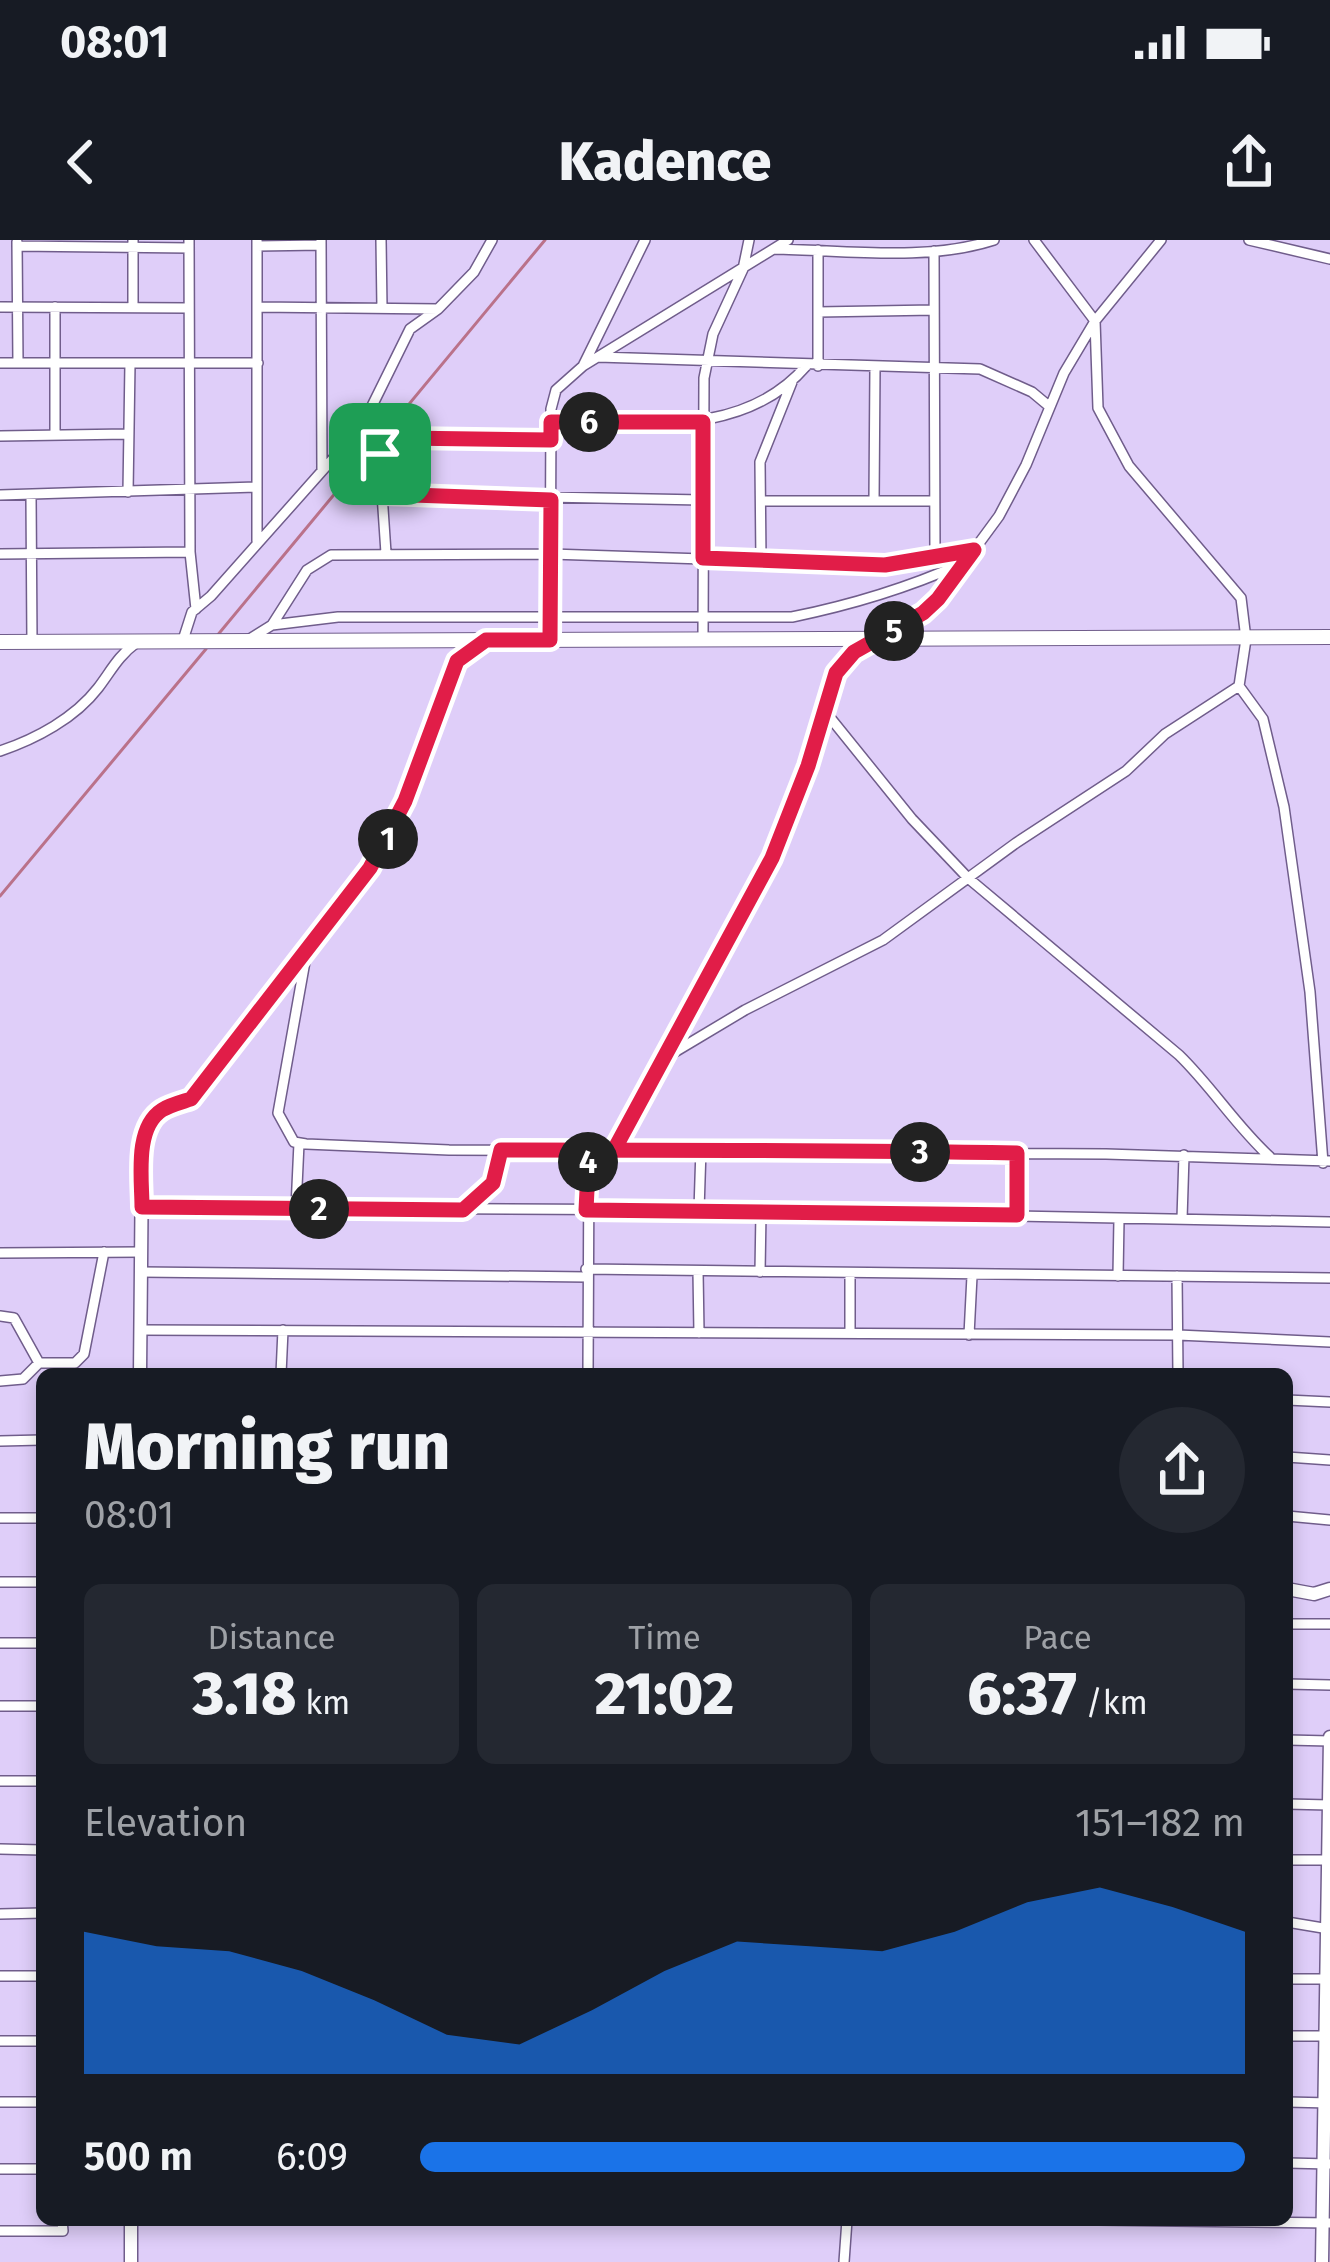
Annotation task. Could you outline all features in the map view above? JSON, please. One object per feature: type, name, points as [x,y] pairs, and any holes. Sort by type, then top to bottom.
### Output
[{"type":"main road","points":[[0,642],[1330,638]]},
{"type":"street","points":[[381,240],[382,308]]},
{"type":"street","points":[[183,640],[196,609],[322,470],[372,406],[410,329],[438,309],[474,272],[492,240]]},
{"type":"street","points":[[583,365],[645,240]]},
{"type":"street","points":[[703,640],[706,360],[724,304],[743,268],[749,240]]},
{"type":"street","points":[[550,640],[551,422],[556,390],[583,365],[788,240]]},
{"type":"street","points":[[774,250],[934,251],[967,249],[994,240]]},
{"type":"street","points":[[308,949],[278,1113],[281,1125],[299,1143],[501,1150],[1270,1157],[1326,1162],[1310,992],[1284,807],[1263,718],[1239,686],[1246,638],[1244,610],[1235,588],[1129,466],[1098,408],[1095,321],[1034,240]]},
{"type":"street","points":[[614,1150],[772,858],[808,766],[836,673],[854,652],[923,613],[965,562],[1008,499],[1095,321],[1161,240]]},
{"type":"street","points":[[1249,240],[1330,259]]},
{"type":"street","points":[[257,541],[257,243],[321,242],[322,470]]},
{"type":"street","points":[[18,363],[17,243],[189,244],[190,552],[196,609]]},
{"type":"street","points":[[133,243],[134,307]]},
{"type":"street","points":[[551,422],[703,422],[754,407],[812,365],[818,250]]},
{"type":"street","points":[[934,251],[935,558]]},
{"type":"street","points":[[0,307],[189,308]]},
{"type":"street","points":[[55,307],[55,435]]},
{"type":"street","points":[[258,308],[438,309]]},
{"type":"street","points":[[818,312],[934,310]]},
{"type":"street","points":[[598,358],[980,369],[1002,376],[1050,407]]},
{"type":"street","points":[[0,363],[258,363]]},
{"type":"street","points":[[128,492],[130,363]]},
{"type":"street","points":[[874,367],[874,501]]},
{"type":"street","points":[[761,561],[763,447],[792,382]]},
{"type":"street","points":[[0,436],[128,434]]},
{"type":"street","points":[[386,554],[380,454],[385,442],[551,440]]},
{"type":"street","points":[[0,496],[257,487]]},
{"type":"street","points":[[385,494],[702,500]]},
{"type":"street","points":[[31,496],[32,642]]},
{"type":"street","points":[[760,501],[934,501]]},
{"type":"street","points":[[272,625],[307,570],[331,555],[551,554],[885,565],[974,550]]},
{"type":"street","points":[[0,554],[190,552]]},
{"type":"street","points":[[248,640],[272,625],[338,617],[774,618],[812,613],[923,581],[965,562]]},
{"type":"street","points":[[0,751],[63,720],[88,700],[117,658],[140,640]]},
{"type":"street","points":[[140,1368],[142,1156],[148,1126],[160,1111],[191,1099],[370,868],[388,839],[457,661],[486,640]]},
{"type":"street","points":[[663,1059],[745,1010],[883,940],[1126,770],[1165,734],[1239,686]]},
{"type":"street","points":[[824,710],[912,819],[968,878],[1179,1055],[1270,1157]]},
{"type":"street","points":[[296,1208],[299,1143]]},
{"type":"street","points":[[699,1210],[700,1149]]},
{"type":"street","points":[[463,1210],[493,1183],[501,1150]]},
{"type":"street","points":[[588,1368],[589,1150]]},
{"type":"street","points":[[1017,1153],[1017,1215]]},
{"type":"street","points":[[1182,1219],[1184,1156]]},
{"type":"street","points":[[142,1207],[699,1210],[1330,1222]]},
{"type":"street","points":[[760,1272],[761,1212]]},
{"type":"street","points":[[1118,1276],[1119,1219]]},
{"type":"street","points":[[0,1252],[141,1252]]},
{"type":"street","points":[[64,1368],[84,1354],[104,1252]]},
{"type":"street","points":[[141,1272],[698,1271],[1330,1278]]},
{"type":"street","points":[[698,1271],[698,1333]]},
{"type":"street","points":[[850,1273],[850,1333]]},
{"type":"street","points":[[969,1335],[972,1276]]},
{"type":"street","points":[[1177,1276],[1178,1368]]},
{"type":"street","points":[[0,1316],[14,1318],[40,1363],[54,1368]]},
{"type":"street","points":[[140,1330],[1178,1335],[1330,1342]]},
{"type":"street","points":[[281,1368],[283,1330]]},
{"type":"street","points":[[0,1381],[23,1378],[40,1363]]},
{"type":"street","points":[[1293,1400],[1330,1402]]},
{"type":"street","points":[[0,1441],[36,1440]]},
{"type":"street","points":[[1293,1457],[1330,1460]]},
{"type":"street","points":[[1293,1517],[1330,1520]]},
{"type":"street","points":[[0,1518],[36,1518]]},
{"type":"street","points":[[0,1582],[36,1582]]},
{"type":"street","points":[[1293,1590],[1314,1594],[1330,1589]]},
{"type":"street","points":[[1293,1624],[1330,1624]]},
{"type":"street","points":[[0,1643],[36,1643]]},
{"type":"street","points":[[1293,1684],[1330,1685]]},
{"type":"street","points":[[0,1706],[36,1706]]},
{"type":"street","points":[[1293,1741],[1330,1739],[1322,2262]]},
{"type":"street","points":[[0,1781],[36,1781]]},
{"type":"street","points":[[1293,1804],[1329,1805]]},
{"type":"street","points":[[0,1849],[36,1850]]},
{"type":"street","points":[[1293,1860],[1328,1863]]},
{"type":"street","points":[[0,1914],[36,1913]]},
{"type":"street","points":[[1293,1923],[1329,1929]]},
{"type":"street","points":[[0,1976],[36,1976]]},
{"type":"street","points":[[1293,1979],[1327,1986]]},
{"type":"street","points":[[1293,2036],[1325,2036]]},
{"type":"street","points":[[0,2041],[36,2041]]},
{"type":"street","points":[[0,2102],[36,2102]]},
{"type":"street","points":[[1293,2102],[1327,2103]]},
{"type":"street","points":[[1293,2163],[1326,2164]]},
{"type":"street","points":[[0,2169],[36,2169]]},
{"type":"street","points":[[1293,2223],[1326,2223]]},
{"type":"street","points":[[0,2231],[63,2231],[63,2226]]},
{"type":"street","points":[[130,2262],[131,2226]]},
{"type":"street","points":[[844,2262],[847,2226]]},
{"type":"waterway","points":[[216,637],[545,240]]},
{"type":"waterway","points":[[0,896],[206,649]]},
{"type":"route","points":[[380,454],[385,442],[404,438],[551,440],[551,422],[703,422],[703,558],[885,565],[974,550],[923,613],[854,652],[836,673],[808,766],[772,858],[614,1150],[589,1150],[586,1210],[1017,1215],[1017,1153],[939,1151],[700,1149],[589,1150],[501,1150],[493,1183],[463,1210],[142,1207],[142,1156],[148,1126],[160,1111],[191,1099],[370,868],[405,801],[457,661],[486,640],[550,640],[551,500],[385,494],[380,454]]}]
